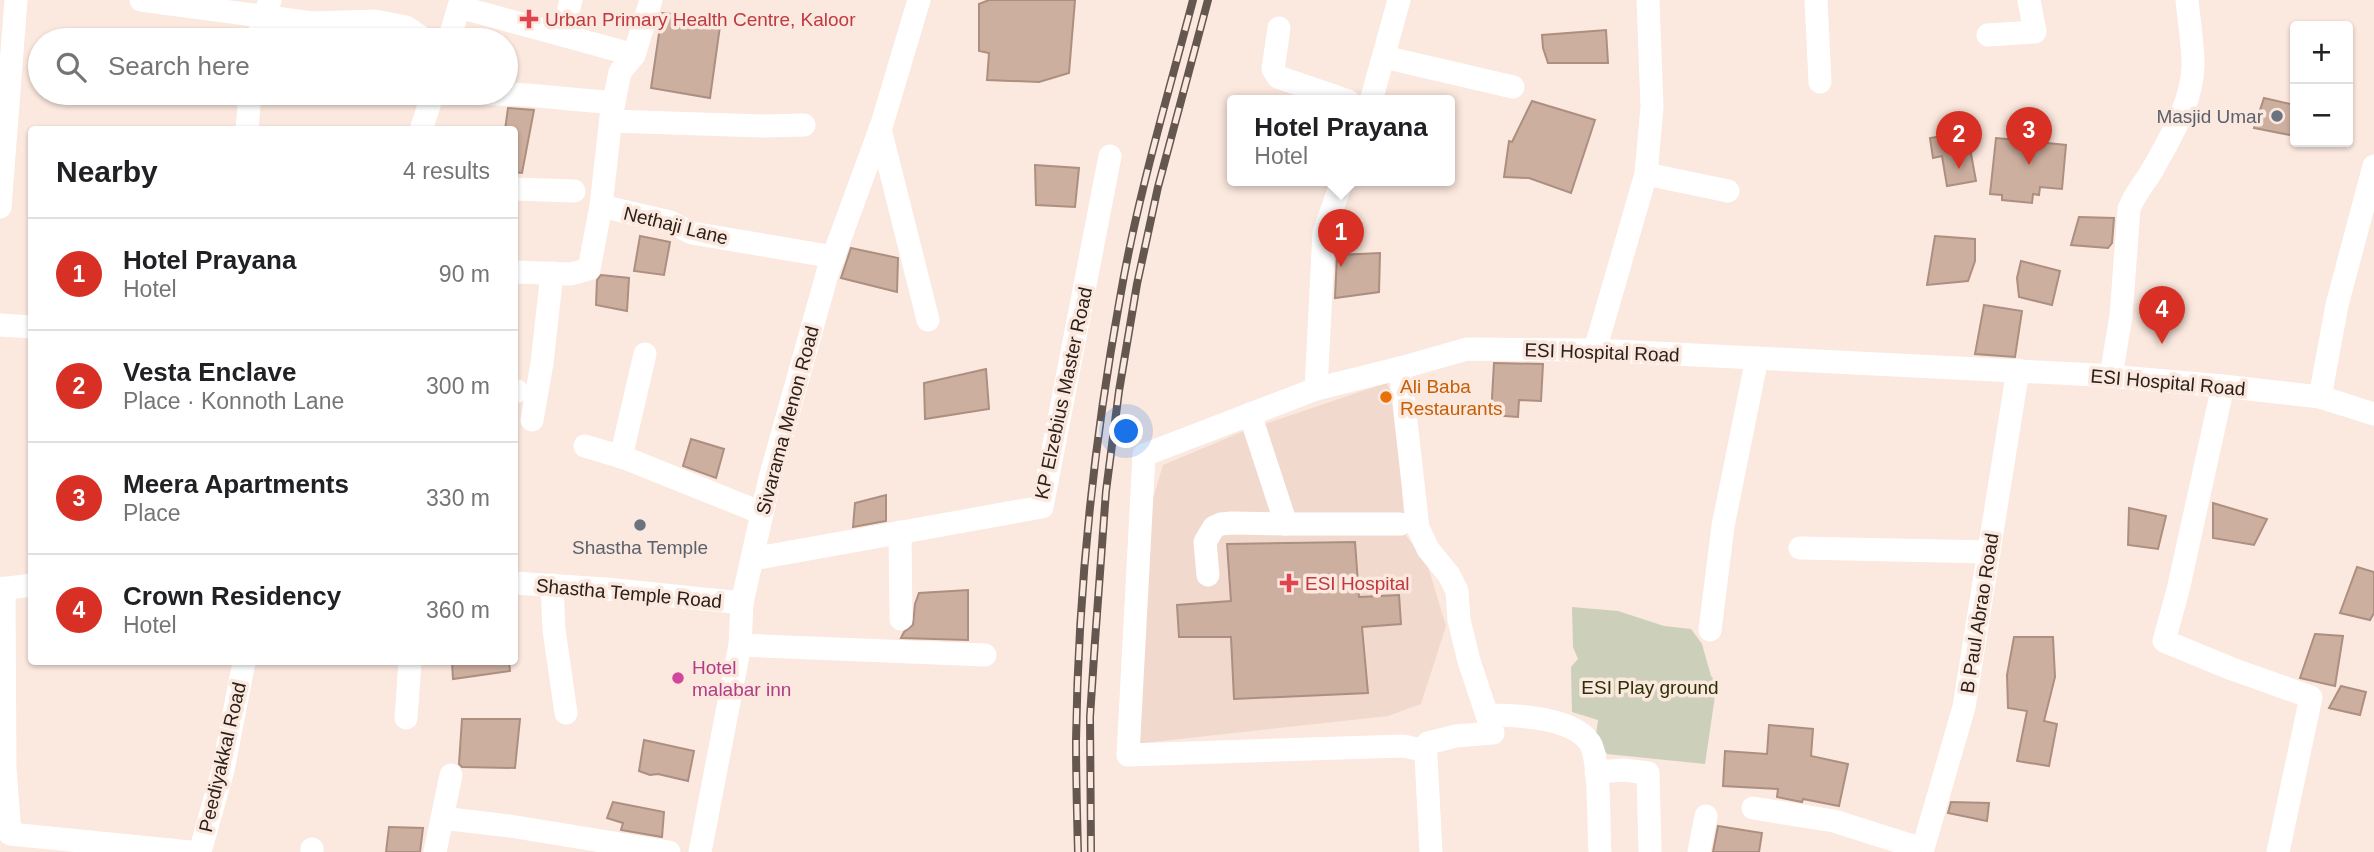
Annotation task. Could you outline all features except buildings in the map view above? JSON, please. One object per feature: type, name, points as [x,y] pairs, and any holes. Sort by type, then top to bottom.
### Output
[{"type":"street","points":[[0,207],[16,0]]},
{"type":"street","points":[[141,0],[267,8],[312,23],[375,20],[407,28]]},
{"type":"street","points":[[562,35],[571,0]]},
{"type":"street","points":[[518,272],[571,274],[589,269],[620,72],[634,55],[652,0]]},
{"type":"street","name":"Sivarama Menon Road","points":[[700,852],[740,645],[743,603],[770,478],[828,271],[880,128],[919,0]]},
{"type":"street","points":[[1373,95],[1399,0]]},
{"type":"street","points":[[1595,350],[1646,174],[1652,107],[1648,0]]},
{"type":"street","points":[[1816,0],[1820,82]]},
{"type":"street","points":[[1988,35],[2035,32],[2029,0]]},
{"type":"street","points":[[2112,376],[2121,316],[2129,209],[2132,200],[2146,183],[2183,111],[2188,95],[2193,65],[2186,0]]},
{"type":"street","points":[[453,28],[460,3],[634,55]]},
{"type":"street","points":[[261,28],[267,8]]},
{"type":"street","points":[[1279,28],[1273,69],[1278,77],[1330,95]]},
{"type":"street","points":[[1384,57],[1513,87]]},
{"type":"street","points":[[518,95],[612,112],[762,126],[804,125]]},
{"type":"street","points":[[247,126],[249,105]]},
{"type":"street","points":[[422,126],[429,105]]},
{"type":"street","points":[[880,128],[928,320]]},
{"type":"street","name":"KP Elzebius Master Road","points":[[752,559],[1042,507],[1110,156]]},
{"type":"street","points":[[2320,397],[2337,305],[2374,166]]},
{"type":"street","points":[[1646,174],[1728,191]]},
{"type":"street","points":[[1316,389],[1324,232],[1340,186]]},
{"type":"street","points":[[518,189],[574,191]]},
{"type":"street","name":"Nethaji Lane","points":[[601,206],[670,222],[692,233],[834,257]]},
{"type":"street","points":[[532,420],[552,273]]},
{"type":"street","points":[[0,324],[28,327]]},
{"type":"street","name":"ESI Hospital Road","points":[[1431,852],[1426,757],[1422,750],[1403,746],[1128,755],[1144,455],[1316,389],[1468,349],[1595,350],[2112,376],[2320,397],[2374,414]]},
{"type":"street","points":[[621,457],[645,354]]},
{"type":"street","points":[[1710,630],[1723,526],[1757,358]]},
{"type":"street","points":[[1400,368],[1418,528],[1427,549],[1449,575],[1457,591],[1469,661],[1493,733],[1456,736],[1428,743]]},
{"type":"street","name":"B Paul Abrao Road","points":[[1922,851],[1964,707],[2018,370]]},
{"type":"street","points":[[2223,386],[2178,590],[2164,641],[2311,697],[2278,852]]},
{"type":"street","points":[[1250,414],[1286,524]]},
{"type":"street","points":[[586,446],[621,457],[762,513]]},
{"type":"street","points":[[1208,575],[1205,542],[1213,527],[1221,524],[1400,524]]},
{"type":"street","points":[[900,532],[901,619]]},
{"type":"street","points":[[1800,548],[1989,552]]},
{"type":"street","name":"Shastha Temple Road","points":[[518,583],[743,603]]},
{"type":"street","points":[[552,585],[554,630],[566,713]]},
{"type":"street","points":[[28,586],[2,589],[5,769],[10,835],[190,852]]},
{"type":"street","points":[[740,645],[985,655]]},
{"type":"street","name":"Peediyakkal Road","points":[[200,852],[223,770],[243,665]]},
{"type":"street","points":[[406,718],[410,665]]},
{"type":"street","points":[[1488,715],[1511,715],[1556,723],[1577,731],[1591,744],[1596,772],[1600,852]]},
{"type":"street","points":[[1596,772],[1624,770],[1648,773],[1650,852]]},
{"type":"street","points":[[435,852],[451,775]]},
{"type":"street","points":[[1753,808],[1834,821],[1922,851]]},
{"type":"street","points":[[1699,852],[1706,816]]},
{"type":"street","points":[[442,818],[510,826],[669,852]]},
{"type":"shaded area","name":"ESI Hospital","points":[[1386,383],[1393,395],[1406,464],[1402,493],[1406,536],[1426,560],[1446,626],[1421,704],[1388,716],[1135,744],[1150,509],[1163,465],[1244,431]]},
{"type":"green space","name":"ESI Play ground","points":[[1572,607],[1618,611],[1664,626],[1691,629],[1702,644],[1711,676],[1717,682],[1705,764],[1607,754],[1596,735],[1598,720],[1572,712],[1571,667],[1578,659],[1573,647]]},
{"type":"railway","points":[[1078,852],[1077,686],[1089,519],[1102,407],[1135,223],[1193,0]]},
{"type":"railway","points":[[1091,852],[1090,717],[1106,491],[1119,391],[1137,284],[1158,187],[1208,0]]},
{"type":"place","name":"Urban Primary Health Centre, Kaloor","points":[[529,19]]},
{"type":"place","name":"Masjid Umar","points":[[2277,116]]},
{"type":"place","name":"Meera Apartments","points":[[2029,165]]},
{"type":"place","name":"Vesta Enclave","points":[[1959,169]]},
{"type":"place","name":"Hotel Prayana","points":[[1341,267]]},
{"type":"place","name":"Crown Residency","points":[[2162,344]]},
{"type":"place","name":"Ali Baba Restaurants","points":[[1386,397]]},
{"type":"place","name":"Shastha Temple","points":[[640,525]]},
{"type":"place","name":"ESI Hospital","points":[[1289,583]]},
{"type":"place","name":"Hotel malabar inn","points":[[678,678]]}]
